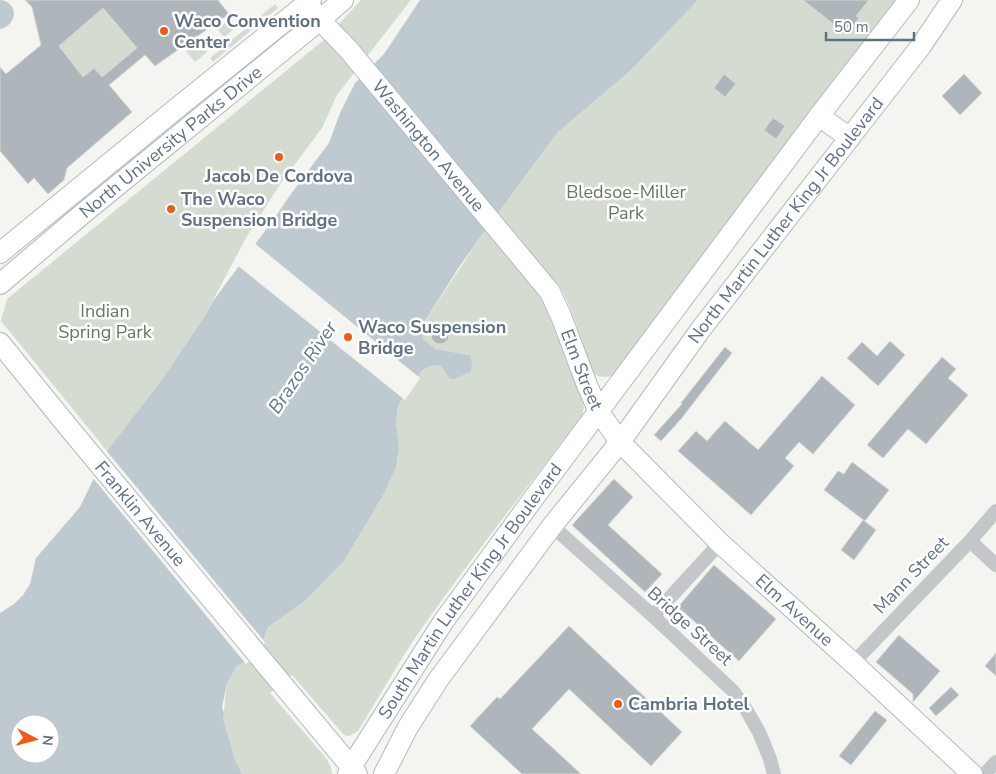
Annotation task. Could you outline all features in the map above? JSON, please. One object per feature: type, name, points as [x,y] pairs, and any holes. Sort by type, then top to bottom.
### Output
[{"type":"main road","name":"North University Parks Drive","points":[[0,284],[343,0]]},
{"type":"main road","name":"North Martin Luther King Jr Boulevard","points":[[599,412],[908,0]]},
{"type":"main road","name":"North Martin Luther King Jr Boulevard","points":[[620,442],[701,329],[921,46],[952,0]]},
{"type":"main road","name":"North University Parks Drive","points":[[0,253],[308,1]]},
{"type":"main road","name":"Washington Avenue","points":[[308,1],[320,20],[348,49],[550,292]]},
{"type":"main road","points":[[820,116],[850,138]]},
{"type":"main road","name":"Elm Street","points":[[550,292],[599,412],[620,442]]},
{"type":"main road","name":"Franklin Avenue","points":[[0,344],[352,772]]},
{"type":"main road","name":"South Martin Luther King Jr Boulevard","points":[[352,772],[443,622],[599,412]]},
{"type":"main road","name":"South Martin Luther King Jr Boulevard","points":[[384,774],[408,728],[438,680],[552,526],[620,442]]},
{"type":"main road","name":"Elm Avenue","points":[[620,442],[720,543],[972,774]]},
{"type":"street","name":"Mann Street","points":[[853,663],[970,541],[996,511]]},
{"type":"street","name":"Bridge Street","points":[[552,526],[733,690],[759,732],[774,774]]},
{"type":"street","points":[[970,541],[996,565]]},
{"type":"street","points":[[652,616],[720,543]]},
{"type":"street","points":[[984,774],[996,762]]},
{"type":"green space","name":"Indian Spring Park","points":[[361,0],[411,0],[337,95],[322,128],[281,183],[247,236],[204,317],[163,378],[107,451],[1,321],[7,299],[325,39]]},
{"type":"green space","name":"Bledsoe-Miller Park","points":[[698,0],[901,0],[615,375],[602,377],[591,372],[578,327],[559,285],[542,299],[582,400],[584,407],[582,416],[422,628],[358,731],[349,736],[344,735],[292,675],[270,693],[326,758],[331,767],[332,774],[242,774],[235,759],[223,719],[227,684],[236,667],[259,653],[268,627],[305,601],[344,561],[385,492],[396,467],[399,448],[396,422],[398,406],[423,370],[433,365],[441,366],[469,355],[436,349],[423,339],[421,327],[476,244],[557,133],[631,70]]},
{"type":"green space","points":[[275,4],[278,8],[213,62],[210,58]]},
{"type":"green space","points":[[103,8],[137,48],[102,77],[94,68],[83,77],[58,44]]},
{"type":"green space","points":[[230,19],[237,27],[224,37],[217,29]]},
{"type":"green space","points":[[199,42],[207,52],[195,62],[186,51]]},
{"type":"water","points":[[0,0],[11,5],[14,14],[10,23],[0,29]]},
{"type":"water","name":"Brazos River","points":[[420,0],[698,0],[631,70],[557,133],[461,264],[421,327],[423,339],[436,349],[469,355],[472,362],[471,371],[455,379],[450,379],[441,366],[433,365],[423,370],[398,406],[396,422],[399,448],[396,467],[385,492],[344,561],[305,601],[268,627],[259,653],[236,667],[227,684],[222,707],[223,719],[235,759],[242,774],[0,774],[0,613],[14,604],[23,595],[30,584],[36,558],[80,507],[107,451],[163,378],[213,301],[329,143],[340,113],[355,83],[384,54]]},
{"type":"pier","name":"Waco Suspension Bridge","points":[[253,242],[420,378],[405,400],[237,265]]},
{"type":"pier","points":[[105,449],[265,642],[261,654],[246,664],[92,477]]},
{"type":"building","points":[[25,0],[218,0],[229,14],[155,66],[145,55],[109,85],[132,112],[67,168],[64,180],[48,194],[34,178],[28,184],[0,151],[0,67],[6,74],[41,45],[32,7]],"holes":[[[103,8],[137,48],[102,77],[94,68],[83,77],[59,46]]]},
{"type":"building","points":[[803,0],[869,0],[856,16],[859,18],[846,34]]},
{"type":"building","points":[[724,74],[736,84],[725,97],[714,88]]},
{"type":"building","points":[[964,74],[982,93],[960,115],[942,96]]},
{"type":"building","points":[[773,118],[785,126],[776,139],[764,130]]},
{"type":"building","points":[[440,326],[446,329],[449,335],[446,341],[440,344],[434,341],[431,335],[434,329]]},
{"type":"building","points":[[890,341],[905,355],[878,386],[847,358],[862,342],[877,356]]},
{"type":"building","points":[[725,347],[732,353],[681,419],[661,441],[654,435],[682,404]]},
{"type":"building","points":[[942,357],[956,369],[948,378],[968,395],[926,444],[908,429],[883,458],[867,445]]},
{"type":"building","points":[[822,376],[855,405],[813,454],[799,442],[785,458],[794,466],[751,515],[678,451],[696,431],[707,441],[725,421],[758,450]]},
{"type":"building","points":[[852,462],[889,490],[865,521],[824,490],[838,471],[844,474]]},
{"type":"building","points":[[614,479],[633,497],[608,525],[662,574],[645,592],[572,525]]},
{"type":"building","points":[[863,520],[876,530],[854,560],[841,550]]},
{"type":"building","points":[[714,565],[776,619],[739,661],[678,607]]},
{"type":"building","name":"Cambria Hotel","points":[[569,626],[682,732],[651,766],[569,689],[532,729],[581,774],[522,774],[470,726],[497,697],[500,699]]},
{"type":"building","points":[[899,635],[940,671],[913,702],[913,694],[876,662]]},
{"type":"building","points":[[996,653],[996,676],[985,666]]},
{"type":"building","points":[[951,687],[959,695],[936,716],[929,708]]},
{"type":"building","points":[[875,711],[887,720],[851,765],[839,756]]},
{"type":"place","name":"Waco Convention Center","points":[[164,31]]},
{"type":"place","name":"Jacob De Cordova","points":[[279,157]]},
{"type":"place","name":"The Waco Suspension Bridge","points":[[171,209]]},
{"type":"place","name":"Waco Suspension Bridge","points":[[348,337]]},
{"type":"place","name":"Cambria Hotel","points":[[618,704]]}]
